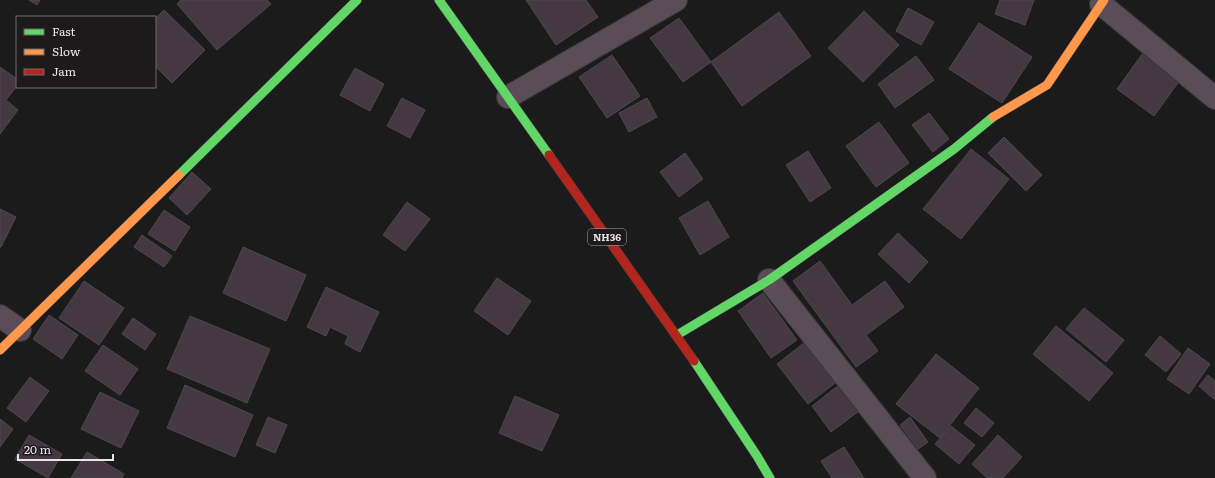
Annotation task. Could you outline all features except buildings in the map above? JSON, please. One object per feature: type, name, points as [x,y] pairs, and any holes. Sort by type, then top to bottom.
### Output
[{"type":"main road","points":[[0,350],[357,0]]},
{"type":"main road","name":"NH36","points":[[439,0],[677,335],[770,478]]},
{"type":"main road","points":[[677,335],[769,280],[954,149],[988,120],[1047,85],[1102,2]]},
{"type":"street","points":[[508,97],[676,0]]},
{"type":"street","points":[[1102,2],[1215,98]]},
{"type":"street","points":[[769,280],[925,478]]},
{"type":"street","points":[[0,316],[20,330]]},
{"type":"traffic: fast","points":[[179,175],[357,0]]},
{"type":"traffic: fast","points":[[439,0],[549,155]]},
{"type":"traffic: fast","points":[[677,335],[769,280],[954,149],[993,117]]},
{"type":"traffic: fast","points":[[694,361],[770,478]]},
{"type":"traffic: slow","points":[[993,117],[1047,85],[1104,0]]},
{"type":"traffic: slow","points":[[0,350],[179,175]]},
{"type":"traffic: jam","points":[[549,155],[694,361]]}]
